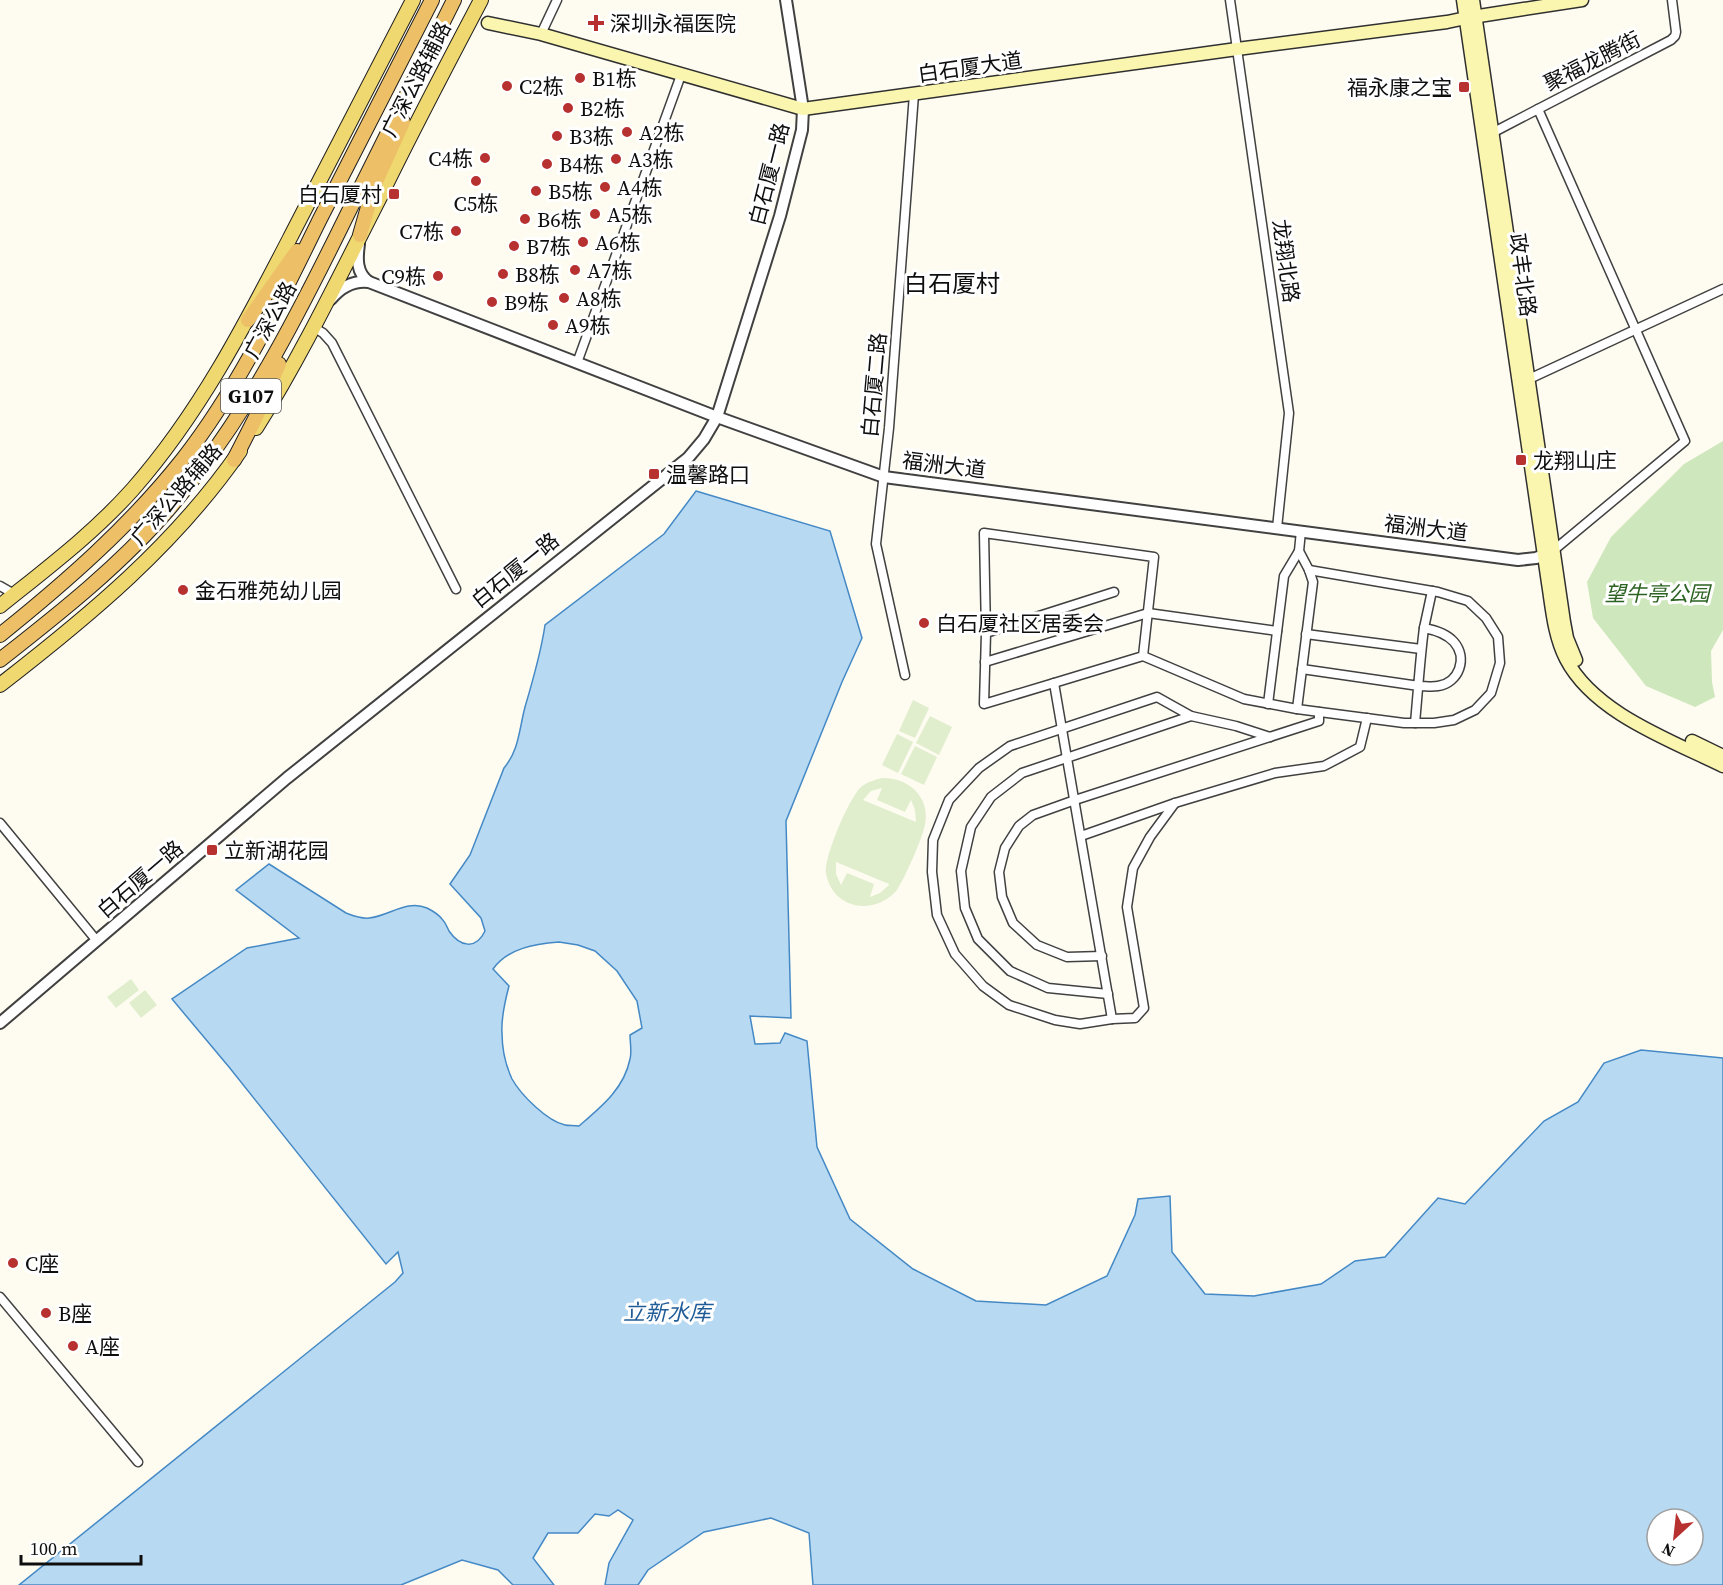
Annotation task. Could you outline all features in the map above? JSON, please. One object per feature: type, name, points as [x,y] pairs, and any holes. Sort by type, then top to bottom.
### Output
[{"type":"highway","name":"广深公路","points":[[0,635],[94,556],[164,483],[224,401],[267,326],[432,0]]},
{"type":"highway","name":"广深公路","points":[[0,660],[50,621],[139,541],[196,476],[247,403],[304,304],[454,0]]},
{"type":"highway","points":[[360,235],[370,195],[408,111],[419,71]]},
{"type":"highway","points":[[248,320],[321,217]]},
{"type":"highway","points":[[234,460],[260,407],[304,304]]},
{"type":"main road","name":"广深公路辅路","points":[[0,606],[71,549],[134,489],[200,402],[248,320],[413,0]]},
{"type":"main road","name":"广深公路辅路","points":[[0,685],[121,587],[167,541],[206,497],[234,460],[279,390],[314,327],[438,80],[481,0]]},
{"type":"main road","name":"政丰北路","points":[[1463,0],[1470,17],[1492,133],[1529,379],[1549,553]]},
{"type":"main road","name":"政丰北路","points":[[1473,0],[1470,17],[1549,553]]},
{"type":"main road","name":"白石厦大道","points":[[488,23],[541,34],[803,109],[1448,22],[1582,0]]},
{"type":"main road","points":[[1549,553],[1567,638],[1585,674],[1621,705],[1723,756]]},
{"type":"main road","points":[[1549,553],[1559,641],[1566,658],[1584,685],[1633,721],[1723,766]]},
{"type":"street","points":[[541,34],[557,0]]},
{"type":"street","name":"白石厦一路","points":[[0,1023],[287,778],[688,458],[704,439],[717,417],[780,216],[802,130],[803,109],[786,0]]},
{"type":"street","name":"龙翔北路","points":[[1230,0],[1290,412],[1277,528]]},
{"type":"street","name":"聚福龙腾街","points":[[1492,133],[1671,40],[1676,32],[1672,0]]},
{"type":"street","points":[[577,363],[681,75]]},
{"type":"street","name":"白石厦二路","points":[[905,675],[876,544],[884,477],[914,94]]},
{"type":"street","points":[[1538,109],[1685,441],[1549,553]]},
{"type":"street","points":[[360,235],[358,267],[363,278],[369,282]]},
{"type":"street","points":[[323,309],[342,288],[356,282],[369,282]]},
{"type":"street","name":"福洲大道","points":[[369,282],[717,417],[884,477],[1518,560],[1528,560],[1549,553]]},
{"type":"street","points":[[1529,379],[1723,290]]},
{"type":"street","points":[[314,327],[328,337],[332,343],[456,589]]},
{"type":"street","points":[[1268,704],[1284,576],[1299,551],[1301,531]]},
{"type":"street","points":[[1143,656],[1154,557],[984,532],[986,633],[984,704],[1143,656],[1244,699],[1367,718],[1415,723],[1454,720],[1475,710],[1491,693],[1500,663],[1498,637],[1486,618],[1468,601],[1432,591],[1310,570]]},
{"type":"street","points":[[1297,709],[1313,582],[1310,570],[1299,551]]},
{"type":"street","points":[[0,586],[14,594]]},
{"type":"street","points":[[1415,723],[1421,649],[1432,591]]},
{"type":"street","points":[[986,633],[1114,592]]},
{"type":"street","points":[[985,662],[1148,614],[1277,631]]},
{"type":"street","points":[[1302,669],[1419,686],[1437,687],[1449,683],[1457,675],[1460,653],[1454,642],[1441,632],[1424,628]]},
{"type":"street","points":[[1306,634],[1421,649]]},
{"type":"street","points":[[1054,683],[1112,1019]]},
{"type":"street","points":[[1175,803],[1149,837],[1133,868],[1127,907],[1143,1008],[1135,1018],[1080,1024],[1055,1020],[1009,1005],[982,986],[955,954],[937,915],[932,872],[933,840],[949,800],[979,768],[1010,746],[1157,697],[1191,716],[1236,726],[1270,737]]},
{"type":"street","points":[[1102,956],[1067,957],[1037,945],[1013,922],[1002,897],[999,872],[1005,848],[1019,826],[1032,815],[1074,800],[1319,721],[1319,712]]},
{"type":"street","points":[[1108,994],[1048,988],[1010,971],[978,939],[965,908],[961,871],[971,827],[991,797],[1022,773],[1191,716]]},
{"type":"street","points":[[1081,836],[1175,803],[1275,773],[1324,766],[1360,747],[1367,718]]},
{"type":"street","points":[[0,823],[97,941]]},
{"type":"street","points":[[0,1297],[138,1462]]},
{"type":"green space","name":"望牛亭公园","points":[[1723,441],[1723,630],[1711,651],[1715,697],[1695,707],[1646,686],[1593,618],[1587,582],[1611,537],[1684,464]]},
{"type":"green space","points":[[913,700],[929,708],[915,738],[899,731]]},
{"type":"green space","points":[[930,716],[952,727],[939,755],[916,743]]},
{"type":"green space","points":[[897,734],[913,742],[898,773],[882,765]]},
{"type":"green space","points":[[915,746],[937,757],[924,785],[901,774]]},
{"type":"green space","points":[[882,778],[901,781],[916,791],[924,806],[925,825],[913,858],[897,890],[877,904],[856,905],[837,895],[830,885],[826,865],[838,828],[856,793],[863,785]],"holes":[[[882,788],[877,800],[905,812],[911,800],[916,822],[863,800],[871,791]],[[836,862],[889,884],[889,885],[880,893],[870,897],[874,884],[847,873],[841,885],[836,874]]]},
{"type":"green space","points":[[131,979],[139,990],[116,1008],[107,997]]},
{"type":"green space","points":[[145,990],[157,1005],[141,1018],[129,1003]]},
{"type":"water","name":"立新水库","points":[[696,491],[830,531],[862,638],[786,821],[791,1018],[750,1016],[755,1044],[780,1043],[785,1033],[807,1041],[817,1147],[850,1219],[913,1269],[976,1301],[1046,1305],[1107,1276],[1135,1215],[1138,1199],[1170,1196],[1172,1252],[1205,1294],[1254,1296],[1321,1284],[1355,1261],[1385,1257],[1438,1198],[1465,1204],[1544,1121],[1578,1102],[1604,1063],[1641,1050],[1723,1058],[1723,1585],[813,1585],[809,1533],[771,1518],[704,1532],[648,1570],[638,1585],[605,1585],[609,1563],[633,1520],[618,1510],[609,1516],[595,1514],[578,1533],[548,1533],[533,1558],[554,1585],[513,1585],[498,1570],[462,1560],[401,1585],[19,1585],[395,1282],[403,1273],[398,1252],[386,1264],[172,999],[247,948],[299,938],[236,890],[269,864],[346,913],[360,918],[376,917],[412,905],[420,906],[439,916],[453,936],[463,943],[473,944],[481,937],[485,931],[481,918],[450,884],[470,855],[504,768],[516,747],[545,625],[664,534]],"holes":[[[559,942],[595,951],[617,971],[637,1001],[642,1028],[630,1035],[630,1059],[623,1079],[610,1097],[579,1126],[565,1125],[550,1118],[528,1100],[512,1079],[502,1039],[503,1015],[509,986],[493,969],[506,956],[523,948]]]},
{"type":"place","name":"深圳永福医院","points":[[596,23]]},
{"type":"place","name":"B1栋","points":[[580,78]]},
{"type":"place","name":"C2栋","points":[[507,86]]},
{"type":"place","name":"福永康之宝","points":[[1464,87]]},
{"type":"place","name":"B2栋","points":[[568,108]]},
{"type":"place","name":"A2栋","points":[[627,132]]},
{"type":"place","name":"B3栋","points":[[557,136]]},
{"type":"place","name":"C4栋","points":[[485,158]]},
{"type":"place","name":"A3栋","points":[[616,159]]},
{"type":"place","name":"B4栋","points":[[547,164]]},
{"type":"place","name":"C5栋","points":[[476,181]]},
{"type":"place","name":"A4栋","points":[[605,187]]},
{"type":"place","name":"B5栋","points":[[536,191]]},
{"type":"place","name":"白石厦村","points":[[394,194]]},
{"type":"place","name":"A5栋","points":[[595,214]]},
{"type":"place","name":"B6栋","points":[[525,219]]},
{"type":"place","name":"C7栋","points":[[456,231]]},
{"type":"place","name":"A6栋","points":[[583,242]]},
{"type":"place","name":"B7栋","points":[[514,246]]},
{"type":"place","name":"A7栋","points":[[575,270]]},
{"type":"place","name":"B8栋","points":[[503,274]]},
{"type":"place","name":"C9栋","points":[[438,276]]},
{"type":"place","name":"A8栋","points":[[564,298]]},
{"type":"place","name":"B9栋","points":[[492,302]]},
{"type":"place","name":"A9栋","points":[[553,325]]},
{"type":"place","name":"龙翔山庄","points":[[1521,460]]},
{"type":"place","name":"温馨路口","points":[[654,474]]},
{"type":"place","name":"金石雅苑幼儿园","points":[[183,590]]},
{"type":"place","name":"白石厦社区居委会","points":[[924,623]]},
{"type":"place","name":"立新湖花园","points":[[212,850]]},
{"type":"place","name":"C座","points":[[13,1263]]},
{"type":"place","name":"B座","points":[[46,1313]]},
{"type":"place","name":"A座","points":[[73,1346]]},
{"type":"district","name":"白石厦村","points":[[952,283]]}]
